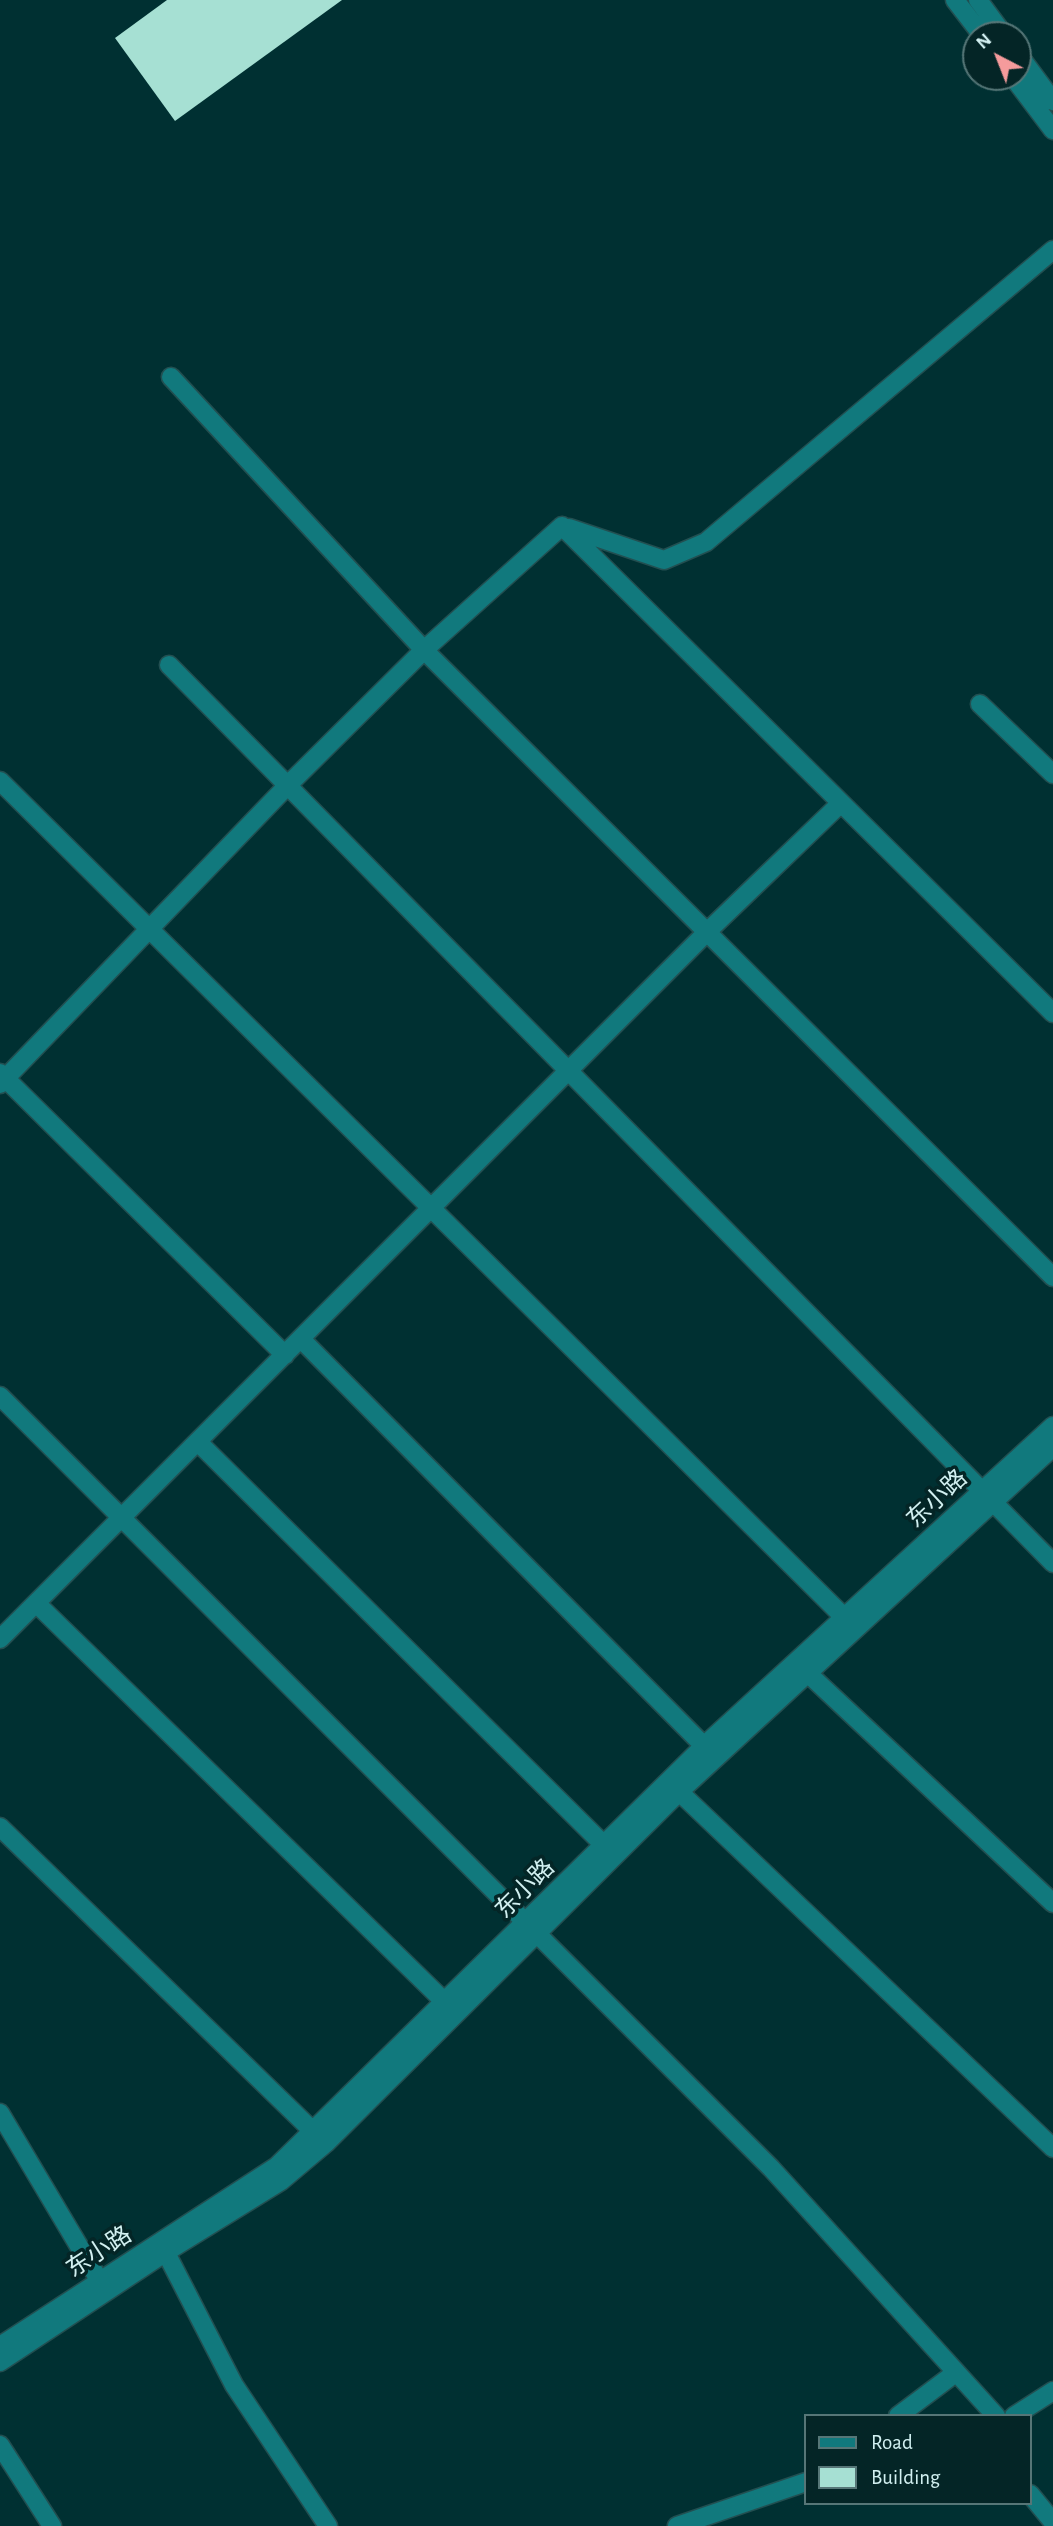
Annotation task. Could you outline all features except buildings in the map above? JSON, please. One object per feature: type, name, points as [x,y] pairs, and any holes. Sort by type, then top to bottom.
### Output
[{"type":"street","points":[[956,0],[972,21]]},
{"type":"street","points":[[978,0],[994,21]]},
{"type":"street","points":[[1032,73],[1053,101]]},
{"type":"street","points":[[1024,91],[1053,130]]},
{"type":"street","points":[[562,526],[664,560],[706,542],[1053,250]]},
{"type":"street","points":[[171,377],[424,650],[1053,1277]]},
{"type":"street","points":[[285,1355],[2,1079],[288,785],[424,650],[562,526]]},
{"type":"street","points":[[562,526],[1053,1013]]},
{"type":"street","points":[[169,665],[1053,1563]]},
{"type":"street","points":[[980,704],[1053,774]]},
{"type":"street","points":[[0,781],[849,1623]]},
{"type":"street","points":[[0,1639],[708,931],[841,803]]},
{"type":"street","points":[[301,1339],[710,1751]]},
{"type":"street","points":[[0,1396],[771,2168],[954,2374],[994,2414]]},
{"type":"street","name":"东小路","points":[[0,2362],[102,2287],[163,2247],[281,2181],[320,2138],[673,1787],[989,1495],[1053,1426]]},
{"type":"street","points":[[198,1442],[609,1850]]},
{"type":"street","name":"东小路","points":[[989,1495],[1053,1447]]},
{"type":"street","points":[[36,1603],[451,2008]]},
{"type":"street","points":[[802,1667],[1053,1903]]},
{"type":"street","points":[[673,1787],[1053,2148]]},
{"type":"street","points":[[0,1827],[320,2138]]},
{"type":"street","points":[[0,2113],[102,2287]]},
{"type":"street","points":[[163,2247],[234,2385],[328,2526]]},
{"type":"street","name":"东小路","points":[[0,2346],[102,2287]]},
{"type":"street","points":[[901,2414],[954,2374]]},
{"type":"street","points":[[1017,2414],[1053,2391]]},
{"type":"street","points":[[0,2445],[52,2526]]},
{"type":"street","points":[[677,2526],[717,2520],[804,2483]]},
{"type":"street","points":[[1032,2496],[1053,2522]]}]
